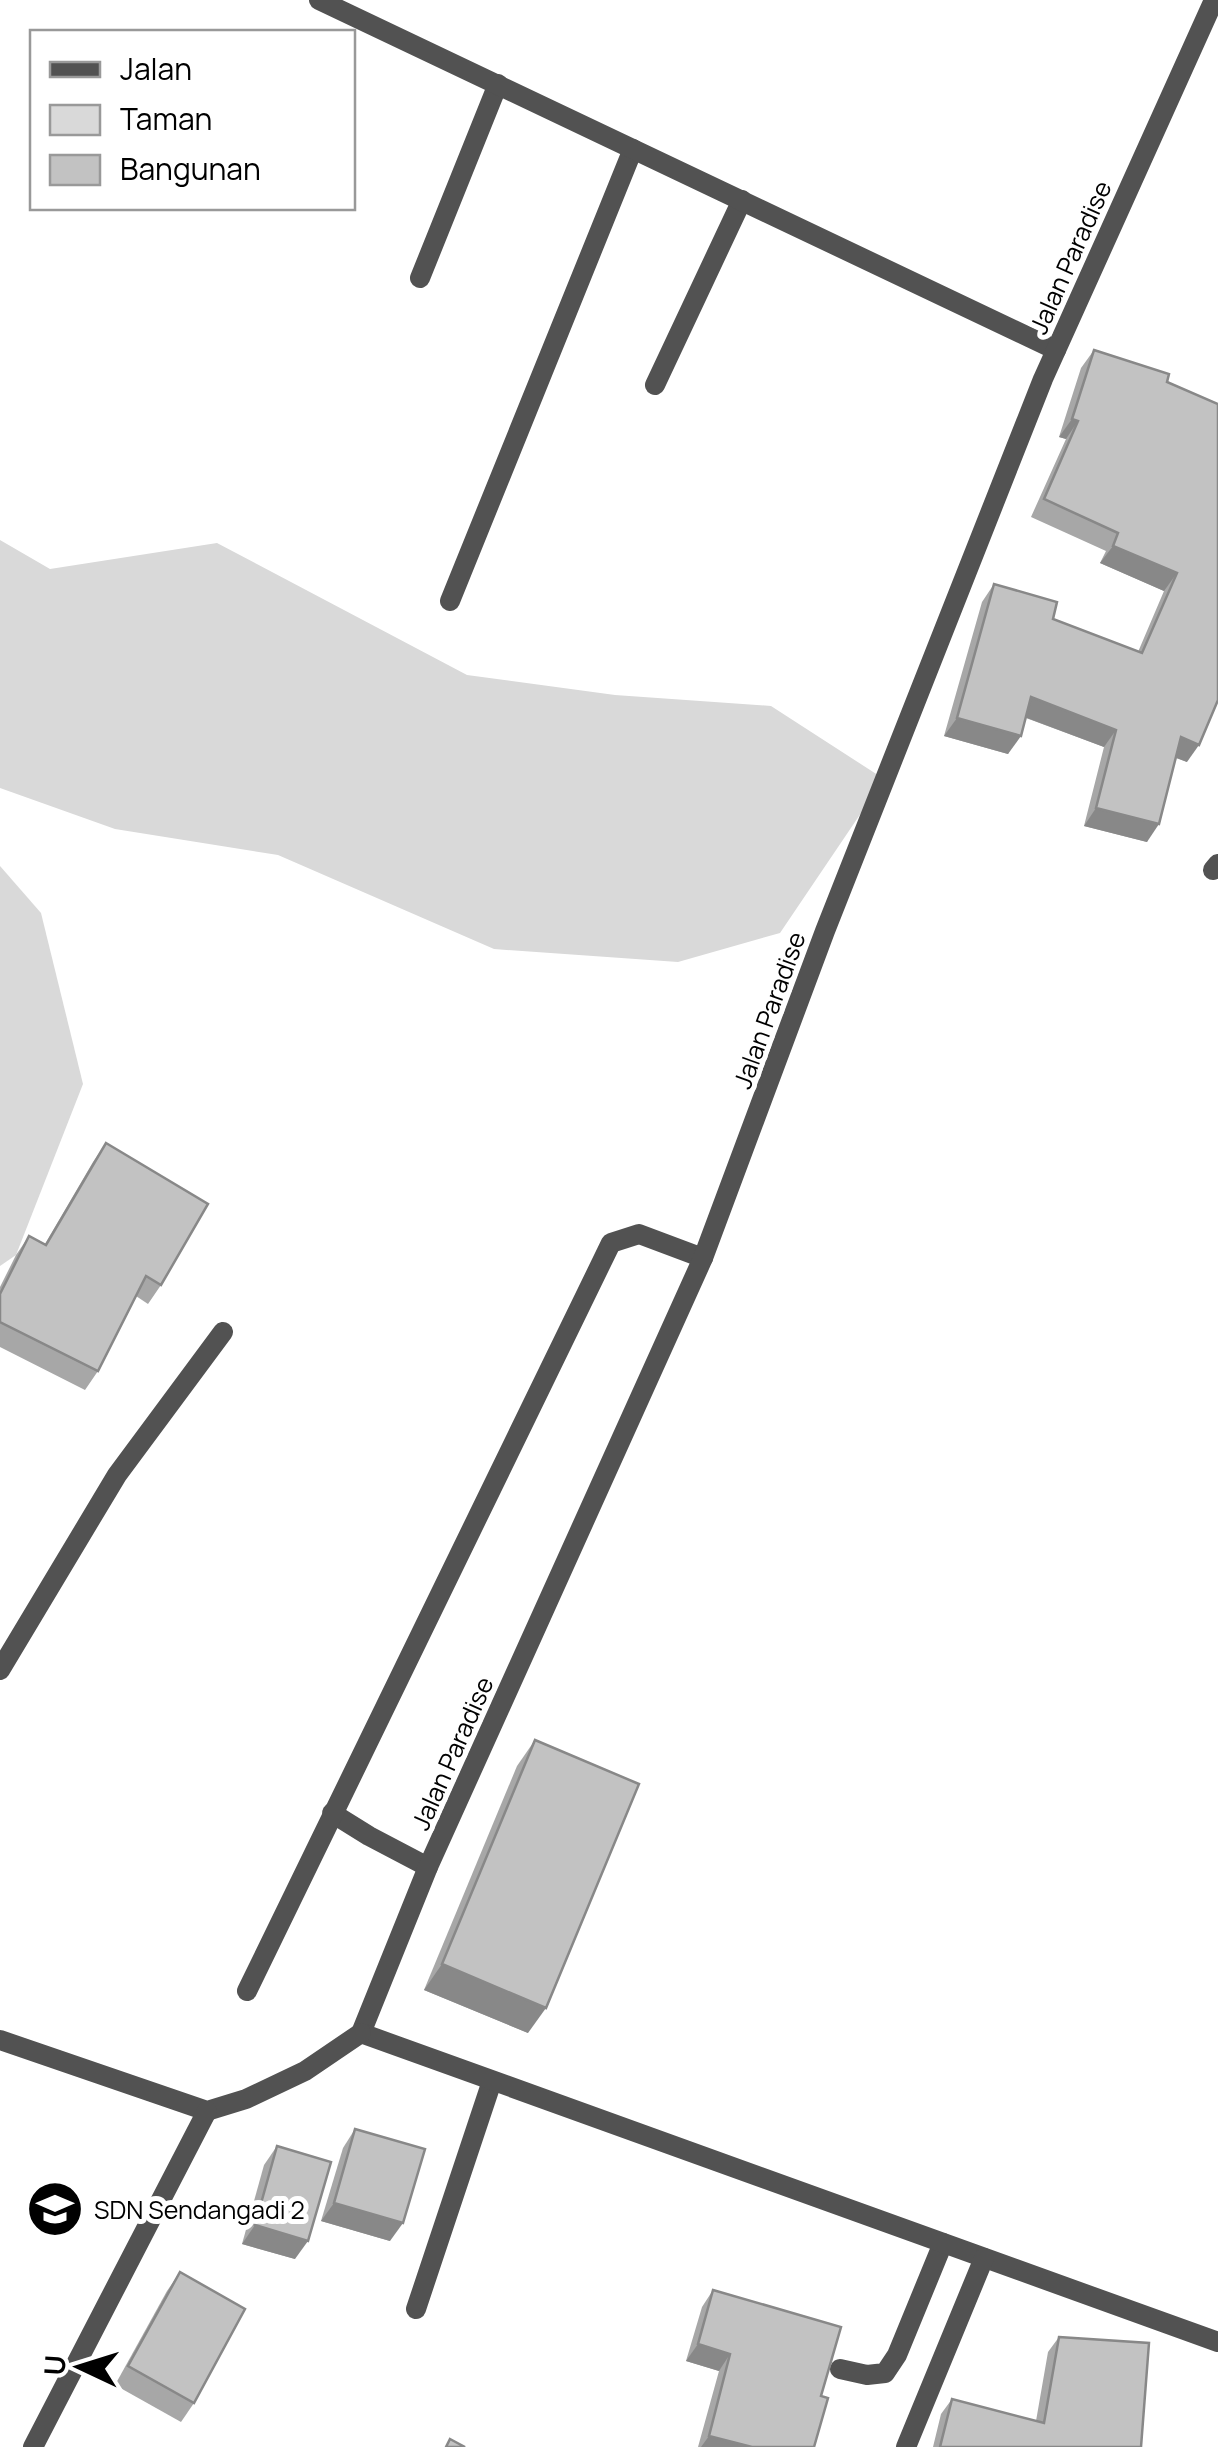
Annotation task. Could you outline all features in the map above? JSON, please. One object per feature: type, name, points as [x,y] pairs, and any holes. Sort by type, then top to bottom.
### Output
[{"type":"street","points":[[320,0],[1056,350]]},
{"type":"street","name":"Jalan Paradise","points":[[360,2034],[428,1867],[704,1258],[832,914],[1056,350],[1214,0]]},
{"type":"street","points":[[420,278],[498,84]]},
{"type":"street","points":[[450,601],[634,149]]},
{"type":"street","points":[[655,385],[742,200]]},
{"type":"street","points":[[247,1991],[611,1243],[639,1234],[704,1258]]},
{"type":"street","points":[[0,1670],[117,1475],[223,1332]]},
{"type":"street","points":[[332,1813],[428,1867]]},
{"type":"street","points":[[0,2040],[207,2111],[246,2100],[306,2071],[360,2034],[1218,2342]]},
{"type":"street","points":[[416,2309],[492,2080]]},
{"type":"street","points":[[34,2447],[207,2111]]},
{"type":"street","points":[[840,2369],[885,2374],[897,2355],[943,2243]]},
{"type":"street","points":[[906,2447],[984,2258]]},
{"type":"green space","points":[[0,540],[50,569],[217,543],[467,675],[615,695],[771,706],[884,779],[780,933],[678,962],[494,949],[278,855],[115,829],[0,788]]},
{"type":"green space","points":[[0,866],[41,913],[83,1084],[16,1255],[0,1266]]},
{"type":"building","points":[[1094,350],[1169,374],[1167,382],[1218,404],[1218,700],[1199,745],[1181,737],[1159,824],[1096,808],[1116,730],[1031,697],[1021,736],[957,718],[994,584],[1057,602],[1053,619],[1142,653],[1177,573],[1113,546],[1118,533],[1044,499],[1078,421],[1072,419]]},
{"type":"building","points":[[106,1143],[208,1204],[161,1285],[146,1276],[98,1371],[0,1322],[0,1294],[29,1236],[46,1245]]},
{"type":"building","points":[[535,1740],[639,1784],[546,2008],[442,1964]]},
{"type":"building","points":[[355,2129],[425,2149],[403,2223],[334,2203]]},
{"type":"building","points":[[277,2146],[331,2162],[308,2241],[255,2225]]},
{"type":"building","points":[[180,2272],[245,2309],[194,2403],[128,2366]]},
{"type":"building","points":[[713,2290],[841,2327],[821,2396],[828,2398],[814,2447],[752,2447],[709,2436],[730,2354],[698,2344]]},
{"type":"building","points":[[1059,2337],[1149,2343],[1141,2447],[940,2447],[952,2399],[1044,2423]]},
{"type":"building","points":[[450,2439],[465,2447],[446,2447]]},
{"type":"place","name":"SDN Sendangadi 2","points":[[55,2209]]}]
